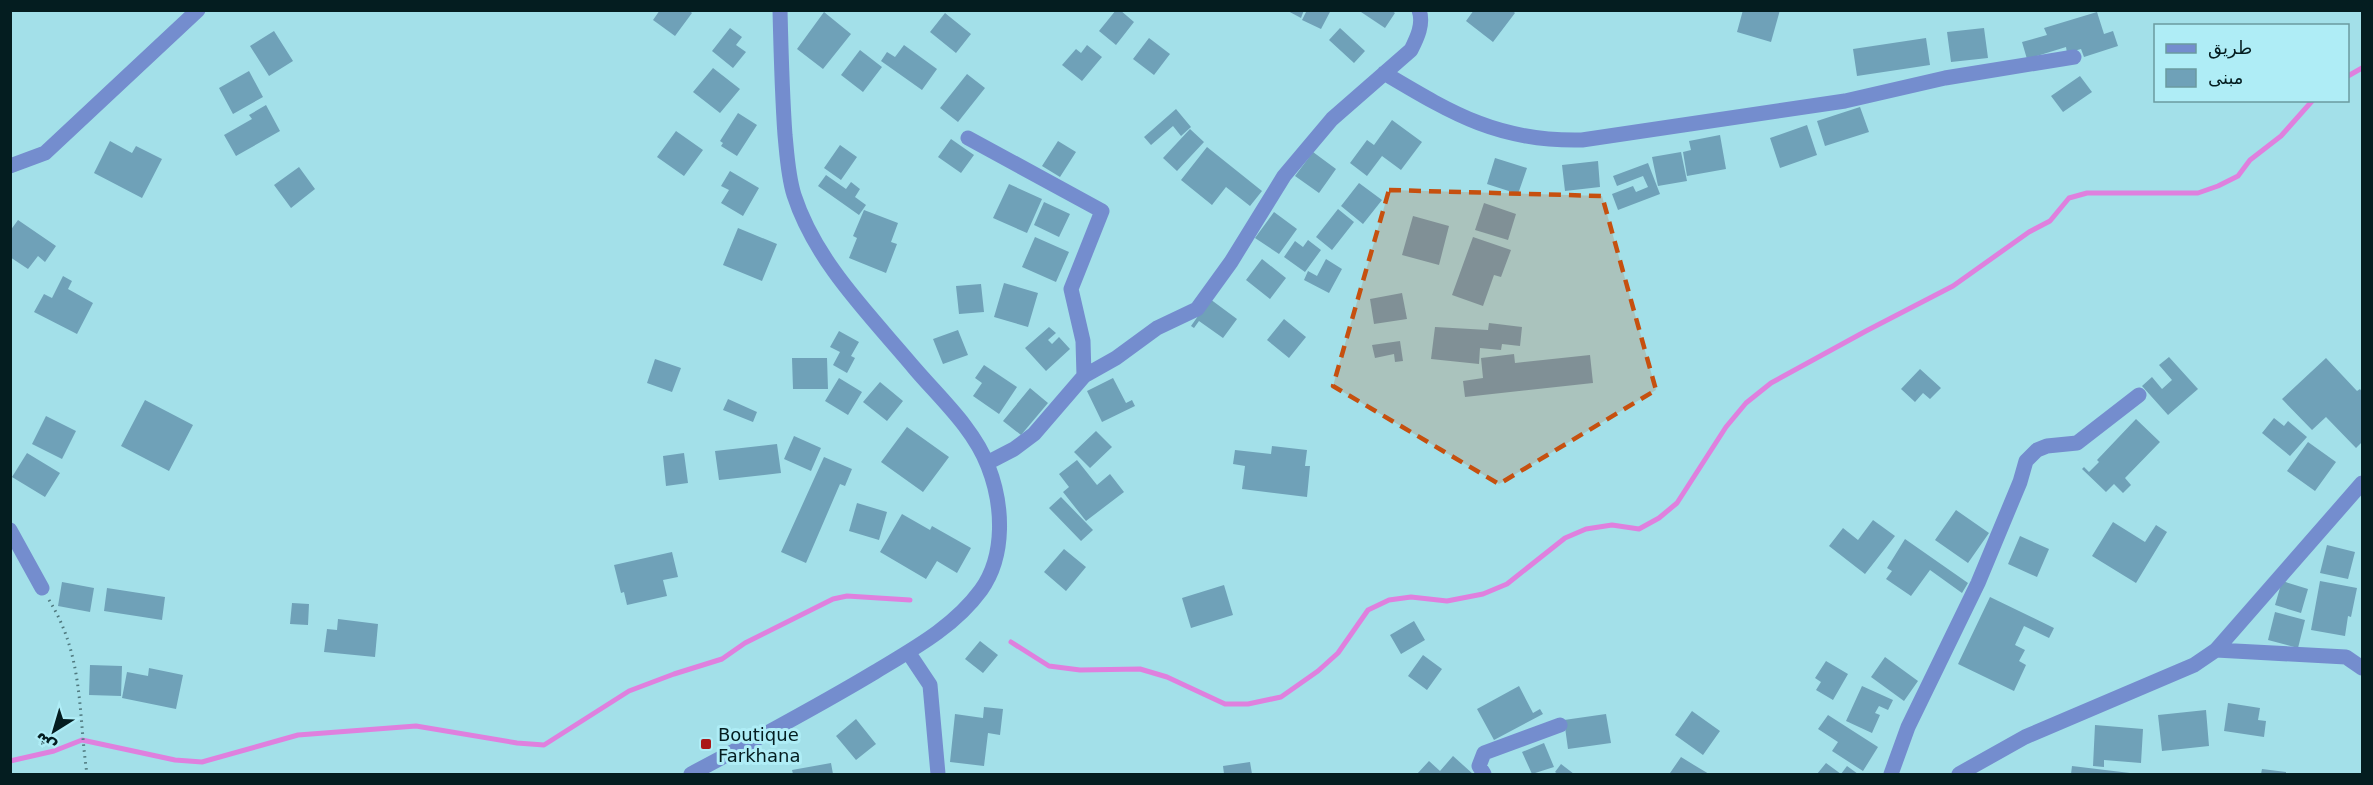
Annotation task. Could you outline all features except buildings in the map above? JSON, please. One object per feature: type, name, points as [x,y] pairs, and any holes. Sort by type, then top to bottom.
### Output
[{"type":"street","points":[[10,166],[45,153],[198,10]]},
{"type":"street","points":[[691,774],[822,704],[930,638],[961,614],[982,589],[996,559],[1000,527],[997,493],[987,464],[966,427],[843,284],[822,254],[794,195],[788,169],[783,104],[780,10]]},
{"type":"street","points":[[987,464],[1014,449],[1034,434],[1084,376],[1124,353],[1157,328],[1197,309],[1231,262],[1284,176],[1332,119],[1411,50],[1418,35],[1421,15],[1419,10]]},
{"type":"street","points":[[1384,73],[1442,108],[1483,126],[1551,141],[1582,140],[1845,101],[1945,78],[2073,57]]},
{"type":"street","points":[[968,138],[1102,211],[1071,289],[1083,341],[1084,376]]},
{"type":"street","points":[[1891,774],[1908,727],[1978,583],[2026,462],[2037,450],[2047,446],[2077,443],[2139,395]]},
{"type":"street","points":[[1959,774],[2025,737],[2194,665],[2216,650],[2362,483]]},
{"type":"street","points":[[10,530],[42,588]]},
{"type":"street","points":[[2216,650],[2346,657],[2362,668]]},
{"type":"street","points":[[908,652],[930,685],[938,774]]},
{"type":"street","points":[[1484,774],[1479,766],[1484,753],[1560,725]]},
{"type":"path","points":[[42,588],[58,614],[76,671],[87,774]]},
{"type":"highlighted area","points":[[1389,190],[1602,196],[1656,390],[1499,484],[1333,386]]},
{"type":"waterway","points":[[2349,75],[2362,68]]},
{"type":"waterway","points":[[1011,642],[1049,666],[1080,670],[1140,669],[1167,677],[1225,704],[1248,704],[1281,697],[1318,671],[1338,653],[1368,610],[1389,600],[1411,597],[1447,601],[1483,594],[1507,584],[1565,538],[1586,529],[1612,525],[1639,529],[1659,518],[1677,503],[1726,427],[1746,403],[1771,383],[1953,286],[2029,232],[2050,221],[2069,198],[2087,193],[2198,193],[2218,186],[2238,176],[2250,160],[2281,136],[2311,102]]},
{"type":"waterway","points":[[10,761],[54,751],[82,740],[175,760],[202,762],[298,735],[416,726],[517,743],[544,745],[629,691],[722,659],[745,643],[833,599],[847,596],[910,600]]},
{"type":"place","name":"Boutique Farkhana","points":[[706,744]]}]
